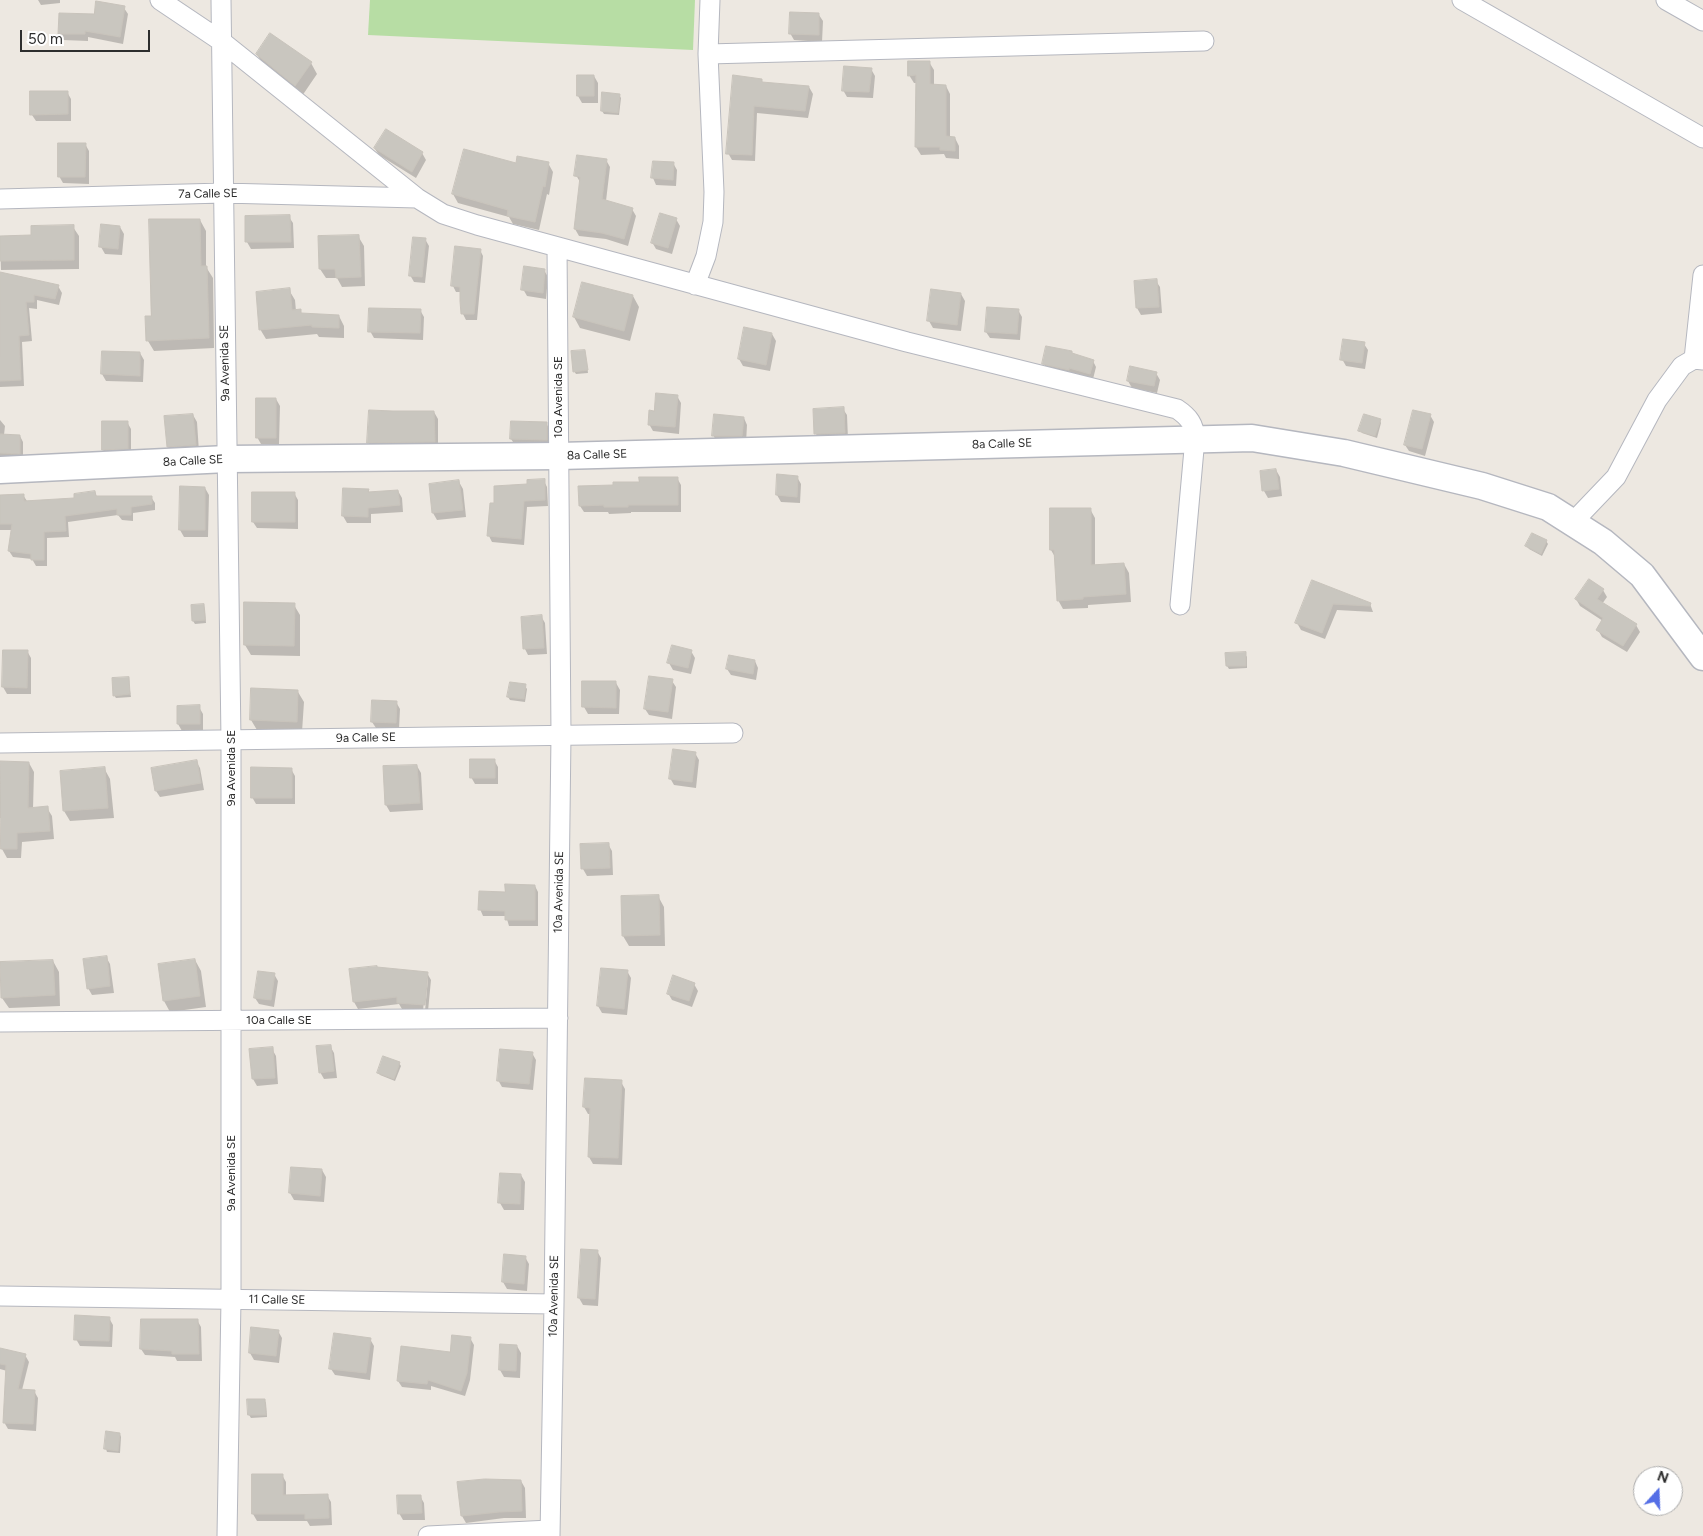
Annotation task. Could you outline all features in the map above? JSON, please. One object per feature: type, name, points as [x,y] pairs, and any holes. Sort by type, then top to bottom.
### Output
[{"type":"street","points":[[160,0],[220,41],[417,198],[443,214],[477,225],[907,342],[1177,409],[1187,416],[1194,428],[1195,438],[1180,605]]},
{"type":"street","name":"9a Avenida SE","points":[[221,0],[220,41],[231,740],[231,1299],[227,1536]]},
{"type":"street","points":[[695,285],[706,256],[713,222],[714,192],[708,54],[710,0]]},
{"type":"street","points":[[1462,0],[1703,138]]},
{"type":"street","points":[[1666,0],[1703,21]]},
{"type":"street","points":[[708,54],[1204,41]]},
{"type":"street","name":"7a Calle SE","points":[[0,199],[223,193],[417,198]]},
{"type":"street","name":"10a Avenida SE","points":[[550,1533],[561,735],[557,247]]},
{"type":"street","points":[[1573,522],[1616,476],[1657,400],[1682,366],[1698,359],[1703,275]]},
{"type":"street","name":"8a Calle SE","points":[[0,470],[227,459],[559,456],[1252,438],[1344,453],[1482,486],[1548,507],[1603,542],[1642,575],[1703,657]]},
{"type":"street","name":"9a Calle SE","points":[[0,743],[733,733]]},
{"type":"street","name":"10a Calle SE","points":[[0,1022],[558,1018]]},
{"type":"street","name":"11 Calle SE","points":[[0,1296],[554,1304]]},
{"type":"street","points":[[428,1536],[550,1533]]},
{"type":"green space","points":[[370,0],[695,0],[693,50],[368,35]]},
{"type":"building","points":[[96,1],[125,6],[120,37],[85,31],[85,34],[58,34],[59,13],[94,14]]},
{"type":"building","points":[[790,12],[819,13],[819,35],[789,34]]},
{"type":"building","points":[[270,33],[312,62],[295,86],[256,54]]},
{"type":"building","points":[[908,61],[930,61],[930,84],[946,85],[946,136],[955,137],[955,151],[940,150],[940,147],[915,147],[916,75],[908,76]]},
{"type":"building","points":[[844,66],[872,68],[869,92],[842,91]]},
{"type":"building","points":[[577,75],[594,75],[594,96],[577,96]]},
{"type":"building","points":[[733,75],[762,79],[762,82],[809,86],[805,111],[754,106],[752,155],[726,154]]},
{"type":"building","points":[[30,91],[68,91],[68,114],[30,115]]},
{"type":"building","points":[[602,92],[620,94],[618,113],[601,111]]},
{"type":"building","points":[[386,129],[423,152],[412,172],[374,148]]},
{"type":"building","points":[[58,143],[86,143],[85,177],[58,177]]},
{"type":"building","points":[[464,149],[516,163],[517,156],[549,162],[545,187],[543,186],[535,222],[507,216],[508,210],[452,194]]},
{"type":"building","points":[[577,155],[607,159],[602,199],[633,208],[624,239],[602,233],[574,229],[580,177],[574,176]]},
{"type":"building","points":[[653,161],[674,162],[673,180],[651,178]]},
{"type":"building","points":[[660,213],[677,218],[668,248],[651,243]]},
{"type":"building","points":[[290,215],[291,242],[245,242],[245,216]]},
{"type":"building","points":[[149,219],[200,219],[201,266],[207,266],[209,338],[146,341],[145,316],[151,316]]},
{"type":"building","points":[[101,224],[120,226],[118,249],[99,247]]},
{"type":"building","points":[[74,225],[74,260],[0,261],[0,236],[31,235],[31,226]]},
{"type":"building","points":[[359,235],[361,277],[336,278],[335,269],[319,269],[318,236]]},
{"type":"building","points":[[413,237],[426,238],[422,277],[409,276]]},
{"type":"building","points":[[455,246],[481,249],[474,314],[461,314],[460,287],[451,286]]},
{"type":"building","points":[[524,266],[545,269],[543,293],[521,290]]},
{"type":"building","points":[[0,272],[59,285],[55,299],[34,295],[34,302],[26,302],[29,335],[19,336],[21,380],[0,381]]},
{"type":"building","points":[[1157,279],[1159,307],[1136,308],[1134,281]]},
{"type":"building","points":[[582,282],[633,295],[624,331],[573,317]]},
{"type":"building","points":[[290,288],[292,310],[301,309],[301,313],[339,315],[339,328],[312,327],[312,325],[259,330],[256,292]]},
{"type":"building","points":[[931,289],[961,293],[957,325],[927,321]]},
{"type":"building","points":[[987,307],[1019,309],[1017,334],[985,332]]},
{"type":"building","points":[[369,308],[421,309],[420,333],[368,332]]},
{"type":"building","points":[[744,327],[772,333],[766,365],[738,359]]},
{"type":"building","points":[[1343,339],[1365,342],[1362,363],[1340,360]]},
{"type":"building","points":[[1046,346],[1072,351],[1072,353],[1094,360],[1090,374],[1069,368],[1069,370],[1042,364]]},
{"type":"building","points":[[585,350],[588,370],[573,372],[571,351]]},
{"type":"building","points":[[102,351],[140,352],[140,376],[101,374]]},
{"type":"building","points":[[1130,366],[1157,372],[1154,386],[1127,381]]},
{"type":"building","points":[[656,393],[678,395],[675,427],[648,425],[649,410],[654,411]]},
{"type":"building","points":[[256,398],[276,398],[276,438],[256,438]]},
{"type":"building","points":[[844,407],[845,433],[814,434],[813,409]]},
{"type":"building","points":[[369,410],[434,411],[435,442],[367,443]]},
{"type":"building","points":[[1413,410],[1431,414],[1422,449],[1404,445]]},
{"type":"building","points":[[193,414],[196,445],[167,447],[164,416]]},
{"type":"building","points":[[714,414],[744,417],[742,436],[712,436]]},
{"type":"building","points":[[1364,414],[1381,419],[1375,436],[1358,431]]},
{"type":"building","points":[[102,421],[128,421],[128,449],[102,450]]},
{"type":"building","points":[[511,421],[547,422],[547,440],[510,439]]},
{"type":"building","points":[[0,434],[20,435],[20,454],[0,453]]},
{"type":"building","points":[[1276,469],[1279,489],[1262,491],[1260,471]]},
{"type":"building","points":[[777,474],[798,476],[797,497],[776,495]]},
{"type":"building","points":[[639,477],[678,477],[678,505],[579,506],[578,486],[613,485],[613,482],[639,482]]},
{"type":"building","points":[[545,479],[545,500],[524,501],[521,539],[487,536],[490,503],[494,503],[494,486],[527,484],[527,480]]},
{"type":"building","points":[[459,480],[463,510],[432,513],[429,484]]},
{"type":"building","points":[[180,486],[205,487],[205,530],[179,530]]},
{"type":"building","points":[[343,488],[369,489],[368,492],[398,490],[400,505],[368,508],[368,517],[342,516]]},
{"type":"building","points":[[95,491],[96,496],[152,496],[152,504],[131,507],[131,515],[117,515],[117,509],[65,516],[66,531],[44,532],[44,560],[31,560],[31,554],[8,551],[12,524],[0,524],[0,495],[24,494],[24,501],[74,498],[74,494]]},
{"type":"building","points":[[252,492],[295,492],[295,522],[252,522]]},
{"type":"building","points":[[1050,508],[1091,508],[1091,565],[1124,563],[1126,594],[1057,601],[1054,550],[1050,550]]},
{"type":"building","points":[[1532,533],[1547,540],[1541,554],[1525,546]]},
{"type":"building","points":[[1589,579],[1604,589],[1597,599],[1637,624],[1623,646],[1596,630],[1603,618],[1575,599]]},
{"type":"building","points":[[1312,580],[1371,603],[1370,606],[1333,604],[1322,633],[1295,623]]},
{"type":"building","points":[[244,602],[295,603],[294,646],[244,645]]},
{"type":"building","points":[[204,604],[205,620],[192,621],[191,605]]},
{"type":"building","points":[[542,615],[544,648],[523,649],[521,617]]},
{"type":"building","points":[[672,645],[692,650],[688,668],[667,663]]},
{"type":"building","points":[[3,650],[28,650],[27,688],[2,687]]},
{"type":"building","points":[[1246,652],[1246,666],[1226,666],[1225,653]]},
{"type":"building","points":[[729,655],[755,660],[753,674],[726,669]]},
{"type":"building","points":[[649,676],[673,679],[668,712],[644,709]]},
{"type":"building","points":[[129,677],[130,694],[113,696],[112,678]]},
{"type":"building","points":[[582,681],[616,681],[616,708],[582,707]]},
{"type":"building","points":[[510,682],[526,684],[524,699],[507,697]]},
{"type":"building","points":[[251,688],[298,690],[297,722],[250,720]]},
{"type":"building","points":[[372,700],[397,701],[396,723],[371,722]]},
{"type":"building","points":[[200,705],[200,724],[177,724],[177,706]]},
{"type":"building","points":[[673,749],[696,752],[692,782],[669,779]]},
{"type":"building","points":[[470,759],[495,759],[495,778],[470,778]]},
{"type":"building","points":[[197,760],[201,783],[155,791],[151,768]]},
{"type":"building","points":[[0,761],[29,762],[28,808],[48,806],[50,831],[17,833],[17,849],[1,849]]},
{"type":"building","points":[[417,765],[420,803],[385,805],[383,766]]},
{"type":"building","points":[[105,767],[108,808],[63,811],[60,771]]},
{"type":"building","points":[[251,767],[292,768],[292,798],[251,798]]},
{"type":"building","points":[[609,843],[610,868],[581,869],[580,844]]},
{"type":"building","points":[[505,884],[535,885],[535,920],[505,920],[505,911],[478,910],[479,891],[505,892]]},
{"type":"building","points":[[659,895],[660,935],[622,936],[621,896]]},
{"type":"building","points":[[107,956],[110,986],[87,989],[83,959]]},
{"type":"building","points":[[195,959],[200,996],[163,1001],[158,964]]},
{"type":"building","points":[[53,960],[55,995],[1,998],[0,962]]},
{"type":"building","points":[[377,966],[428,972],[425,1005],[397,1003],[397,997],[353,1002],[349,969]]},
{"type":"building","points":[[601,968],[628,970],[624,1009],[597,1006]]},
{"type":"building","points":[[258,971],[275,973],[271,1000],[254,998]]},
{"type":"building","points":[[673,975],[695,983],[689,1001],[667,994]]},
{"type":"building","points":[[331,1045],[334,1071],[319,1073],[316,1046]]},
{"type":"building","points":[[273,1047],[275,1078],[252,1079],[249,1049]]},
{"type":"building","points":[[500,1049],[533,1052],[529,1084],[497,1081]]},
{"type":"building","points":[[383,1056],[400,1062],[394,1079],[377,1073]]},
{"type":"building","points":[[585,1078],[622,1080],[618,1158],[588,1157],[590,1108],[583,1107]]},
{"type":"building","points":[[291,1167],[322,1169],[320,1196],[289,1193]]},
{"type":"building","points":[[500,1173],[521,1174],[520,1204],[498,1203]]},
{"type":"building","points":[[581,1249],[598,1250],[595,1299],[578,1298]]},
{"type":"building","points":[[504,1254],[526,1256],[524,1284],[502,1282]]},
{"type":"building","points":[[75,1315],[110,1317],[109,1341],[74,1340]]},
{"type":"building","points":[[141,1319],[198,1319],[199,1354],[172,1354],[172,1351],[140,1349]]},
{"type":"building","points":[[251,1327],[279,1330],[276,1356],[249,1353]]},
{"type":"building","points":[[334,1333],[371,1338],[366,1373],[329,1369]]},
{"type":"building","points":[[452,1335],[471,1337],[467,1373],[461,1391],[428,1380],[427,1384],[397,1381],[401,1346],[450,1352]]},
{"type":"building","points":[[500,1344],[517,1345],[516,1371],[499,1370]]},
{"type":"building","points":[[0,1348],[26,1354],[18,1389],[35,1390],[33,1424],[3,1423],[6,1365],[0,1364]]},
{"type":"building","points":[[247,1399],[265,1399],[266,1415],[248,1415]]},
{"type":"building","points":[[106,1431],[120,1433],[118,1451],[104,1449]]},
{"type":"building","points":[[252,1474],[283,1474],[283,1495],[328,1494],[329,1518],[305,1519],[305,1514],[252,1514]]},
{"type":"building","points":[[485,1479],[521,1480],[522,1511],[461,1516],[457,1482]]},
{"type":"building","points":[[397,1495],[421,1495],[422,1513],[398,1514]]}]
